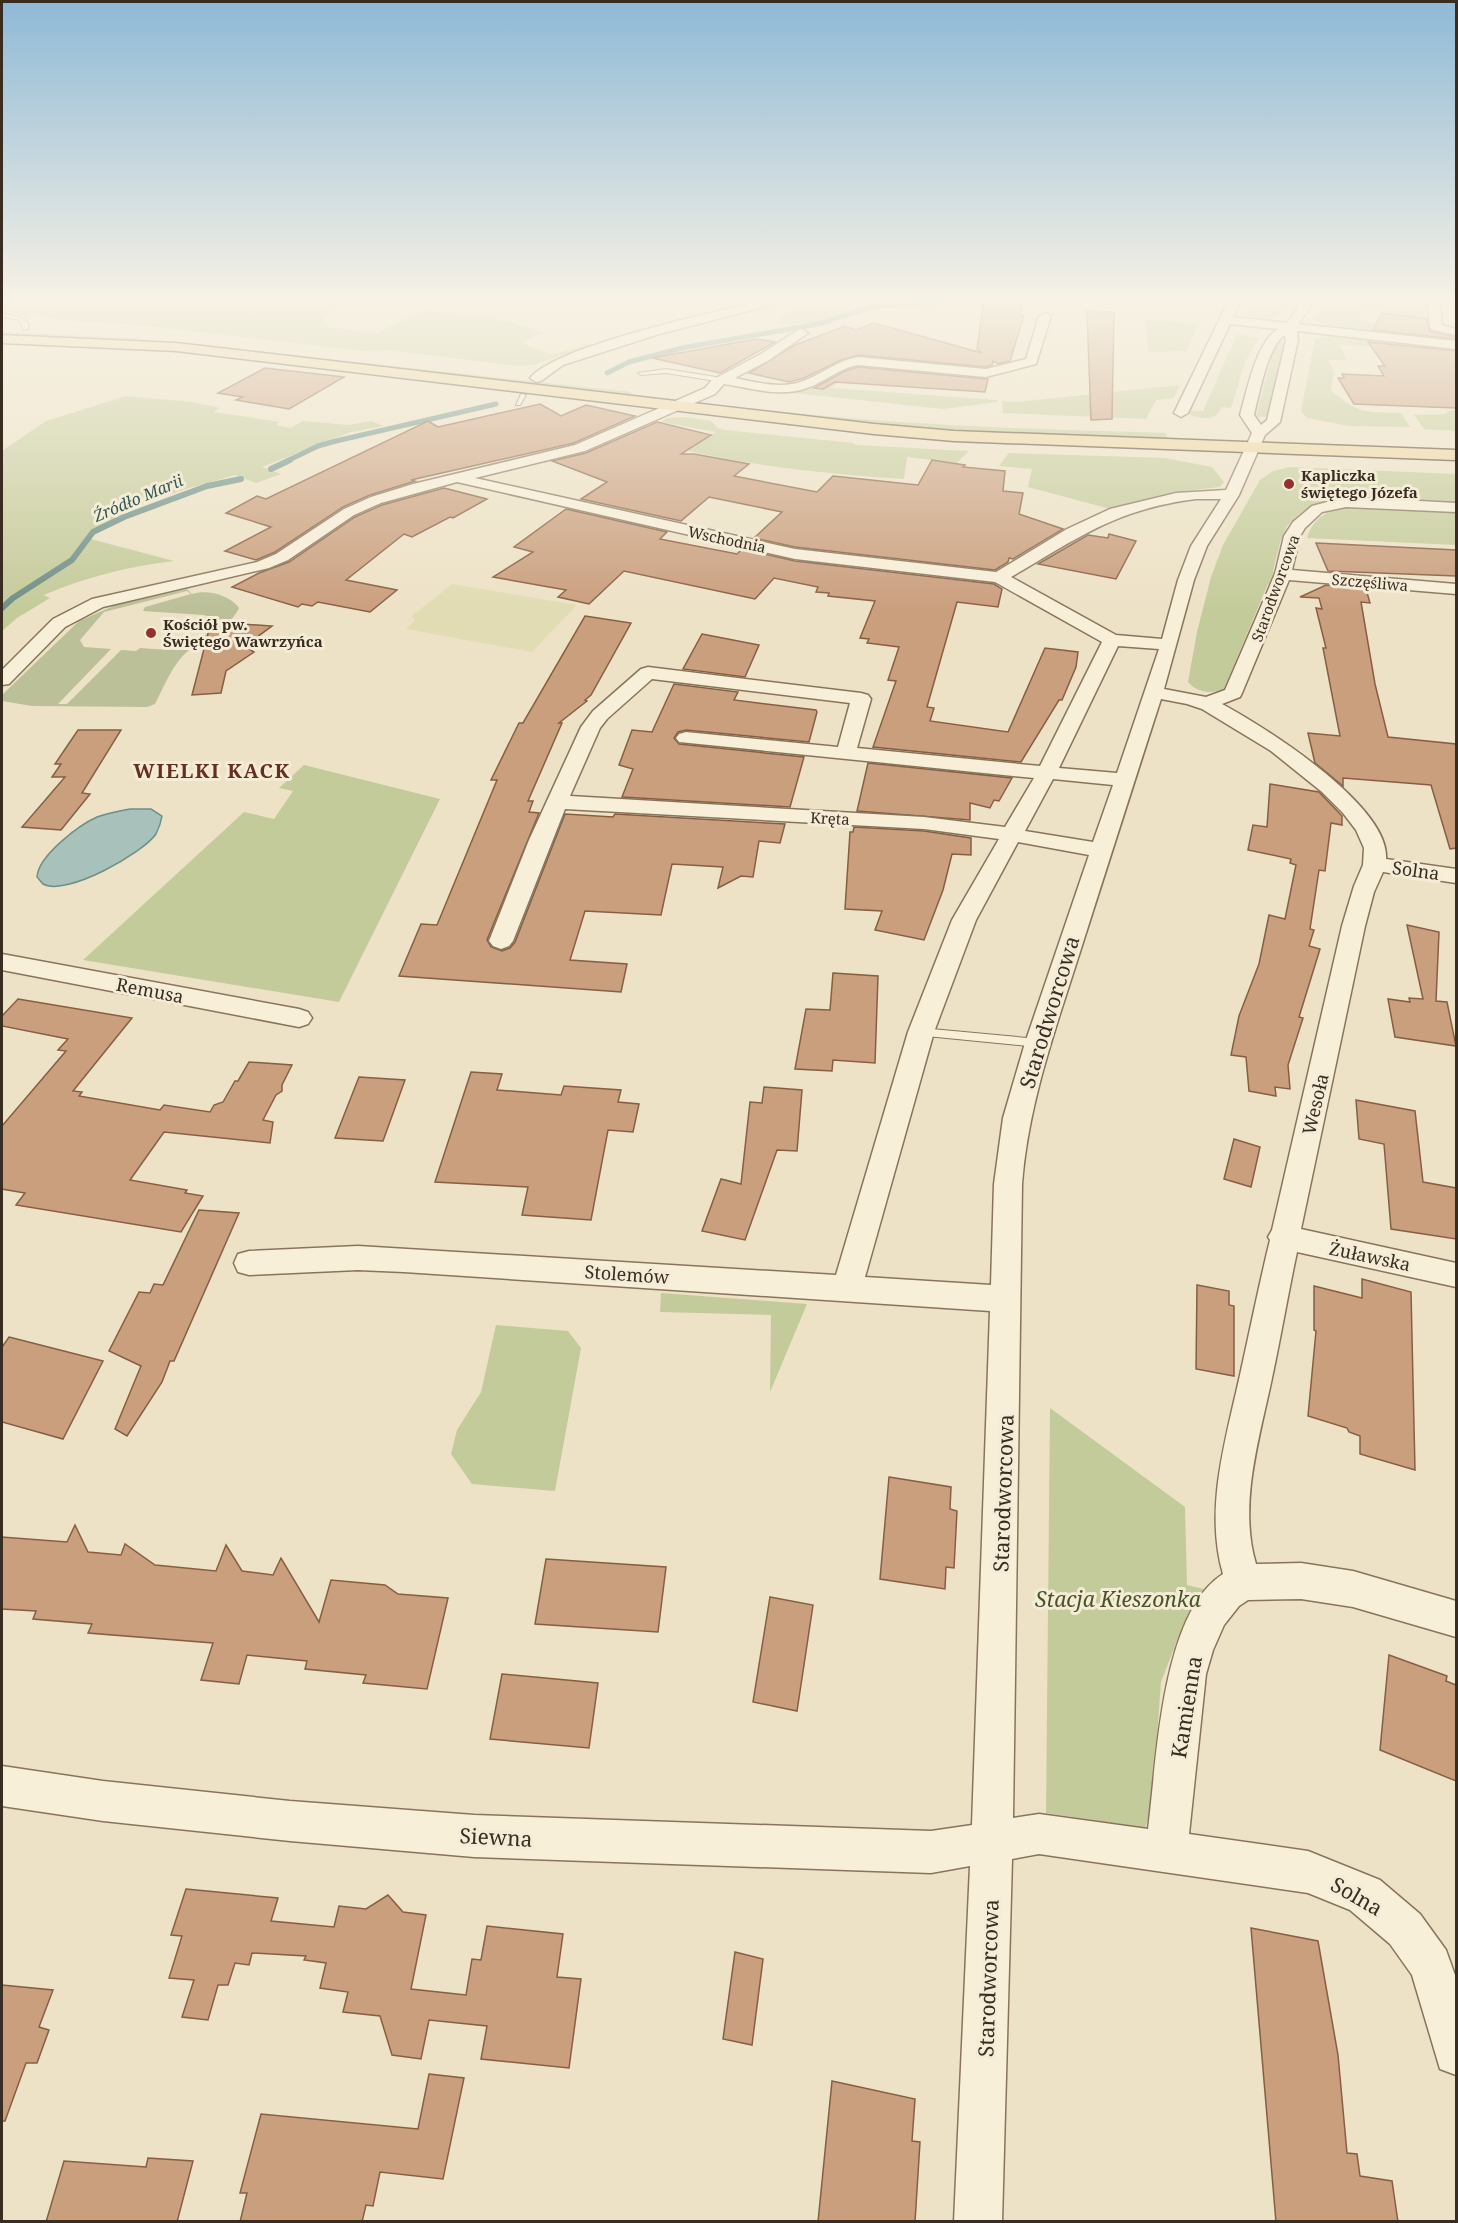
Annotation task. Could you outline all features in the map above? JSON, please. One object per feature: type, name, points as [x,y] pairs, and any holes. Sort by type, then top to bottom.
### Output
[{"type":"main road","points":[[657,404],[954,436],[1456,441]]},
{"type":"main road","points":[[780,404],[932,418]]},
{"type":"main road","points":[[963,420],[1456,455]]},
{"type":"street","points":[[2,680],[59,623],[81,611],[118,597],[254,568],[282,556],[361,506],[391,495],[458,477],[580,448],[681,404]]},
{"type":"street","points":[[1181,413],[1185,404]]},
{"type":"street","points":[[1250,404],[1247,415],[1255,440]]},
{"type":"street","name":"Starodworcowa","points":[[978,2222],[993,1842],[1008,1184],[1011,1150],[1038,1043],[1123,780],[1154,693],[1186,580],[1199,546],[1231,495],[1255,440],[1273,422],[1279,404]]},
{"type":"street","name":"Wschodnia","points":[[458,477],[469,482],[795,554],[999,577],[1112,640]]},
{"type":"street","points":[[999,577],[1096,520],[1158,500],[1184,495],[1231,495]]},
{"type":"street","name":"Starodworcowa","points":[[1208,705],[1233,693],[1282,574],[1292,536],[1299,525],[1323,506],[1360,502],[1456,507]]},
{"type":"street","name":"Szczęśliwa","points":[[1282,574],[1456,589]]},
{"type":"street","points":[[847,1288],[921,1032],[964,920],[1046,774],[1112,640],[1169,645]]},
{"type":"street","points":[[501,941],[540,840],[591,727],[648,673],[861,699],[846,754]]},
{"type":"street","points":[[1154,693],[1180,696],[1208,705],[1293,759],[1347,803],[1369,834],[1375,849],[1375,864]]},
{"type":"street","points":[[686,738],[1123,780]]},
{"type":"street","name":"Kręta","points":[[557,802],[924,823],[967,827],[1100,850]]},
{"type":"street","name":"Solna","points":[[1375,864],[1456,876]]},
{"type":"street","name":"Wesoła","points":[[1243,1582],[1233,1544],[1233,1496],[1283,1237],[1333,1030],[1355,919],[1364,888],[1375,864]]},
{"type":"street","name":"Remusa","points":[[2,962],[299,1018]]},
{"type":"street","name":"Żuławska","points":[[1283,1237],[1456,1275]]},
{"type":"street","name":"Stolemów","points":[[249,1263],[358,1258],[404,1260],[1006,1299]]},
{"type":"street","points":[[1243,1582],[1301,1581],[1353,1589],[1456,1619]]},
{"type":"street","name":"Kamienna","points":[[1169,1853],[1168,1832],[1187,1674],[1195,1647],[1211,1612],[1226,1593],[1243,1582]]},
{"type":"street","name":"Siewna","points":[[2,1786],[103,1801],[290,1821],[474,1836],[931,1852],[993,1842]]},
{"type":"street","points":[[993,1842],[1039,1834],[1169,1853]]},
{"type":"street","name":"Solna","points":[[1169,1853],[1308,1872],[1365,1895],[1405,1929],[1431,1965],[1456,2054]]},
{"type":"lane","points":[[921,1032],[1038,1043]]},
{"type":"shaded area","points":[[452,584],[577,605],[532,652],[406,629],[415,620],[412,616]]},
{"type":"green space","points":[[101,404],[201,404],[220,408],[214,412],[280,422],[276,425],[290,428],[303,421],[349,425],[371,421],[384,426],[351,432],[262,467],[281,474],[256,483],[235,475],[129,508],[87,538],[174,561],[108,573],[44,595],[50,598],[17,618],[2,631],[2,451],[46,421]]},
{"type":"green space","points":[[894,404],[984,404],[943,409]]},
{"type":"green space","points":[[1002,404],[1154,404],[1146,419],[1003,413]]},
{"type":"green space","points":[[1206,404],[1232,404],[1231,408],[1222,407],[1213,417],[1200,418],[1190,415],[1191,411],[1203,411]]},
{"type":"green space","points":[[1259,404],[1272,404],[1269,417],[1256,417]]},
{"type":"green space","points":[[1302,404],[1348,404],[1363,410],[1401,413],[1410,427],[1349,426],[1307,418],[1301,411]]},
{"type":"green space","points":[[752,408],[855,419],[1010,428],[1166,433],[1167,439],[929,430],[751,411]]},
{"type":"green space","points":[[1456,410],[1456,431],[1424,429],[1414,415],[1446,414],[1448,411]]},
{"type":"green space","points":[[685,417],[711,421],[718,428],[725,430],[857,445],[969,451],[957,463],[907,457],[904,479],[795,469],[688,451],[716,432],[661,422],[667,418]]},
{"type":"green space","points":[[1009,453],[1165,458],[1212,467],[1224,482],[1220,487],[1168,493],[1114,510],[1028,487],[1032,469],[999,466]]},
{"type":"green space","points":[[1291,467],[1456,474],[1456,504],[1328,500],[1299,514],[1287,526],[1280,542],[1273,571],[1276,576],[1267,586],[1224,689],[1214,692],[1200,690],[1188,682],[1197,632],[1211,577],[1223,545],[1260,480],[1273,471]]},
{"type":"green space","points":[[1352,506],[1456,510],[1456,545],[1307,538],[1314,524],[1324,515],[1330,511]]},
{"type":"green space","points":[[187,589],[192,594],[204,592],[218,594],[235,603],[239,608],[223,628],[183,656],[169,676],[155,704],[147,707],[32,706],[2,701],[2,695],[79,621],[116,605]],"holes":[[[187,591],[191,594],[145,607],[143,611],[204,615],[221,621],[200,640],[185,648],[121,650],[67,704],[58,704],[111,649],[84,647],[80,640],[104,612]]]},
{"type":"green space","points":[[304,765],[440,799],[339,1002],[83,960],[244,812],[274,819],[293,791],[279,788]]},
{"type":"green space","points":[[661,1293],[807,1304],[770,1392],[771,1315],[660,1312]]},
{"type":"green space","points":[[496,1325],[568,1331],[581,1348],[555,1491],[472,1484],[451,1454],[457,1430],[481,1392]]},
{"type":"green space","name":"Stacja Kieszonka","points":[[1050,1408],[1185,1507],[1187,1585],[1208,1590],[1180,1633],[1161,1682],[1152,1806],[1145,1828],[1046,1813]]},
{"type":"water","points":[[130,809],[151,809],[162,816],[156,834],[136,852],[103,871],[69,884],[54,886],[43,884],[37,877],[44,860],[70,834],[97,817]]},
{"type":"building","points":[[258,404],[298,404],[289,409]]},
{"type":"building","points":[[540,404],[561,416],[586,405],[635,416],[574,443],[411,480],[415,481],[370,495],[343,507],[275,552],[256,560],[225,551],[271,527],[226,513],[257,496],[266,499],[428,421],[438,427]]},
{"type":"building","points":[[1090,404],[1112,404],[1112,419],[1091,420]]},
{"type":"building","points":[[1354,404],[1456,404],[1456,408]]},
{"type":"building","points":[[657,422],[711,435],[681,454],[694,454],[749,464],[734,476],[817,492],[833,476],[918,485],[932,460],[965,465],[963,467],[1005,471],[1003,491],[1023,493],[1019,514],[1063,529],[1013,559],[1009,558],[1008,562],[995,570],[795,547],[754,538],[782,512],[709,497],[681,521],[581,499],[607,482],[552,461],[586,453]]},
{"type":"building","points":[[444,488],[487,499],[412,537],[404,534],[346,580],[397,590],[370,612],[318,602],[312,606],[302,604],[298,607],[232,587],[259,573],[289,562],[355,517],[382,505]]},
{"type":"building","points":[[566,509],[667,532],[660,539],[737,554],[742,549],[795,561],[994,584],[1002,589],[998,607],[957,602],[927,707],[934,708],[930,721],[1008,732],[1045,648],[1078,652],[1076,667],[1062,700],[1059,700],[1021,762],[873,747],[896,681],[888,680],[899,647],[867,643],[869,639],[860,638],[875,601],[828,596],[829,593],[816,592],[818,587],[774,578],[755,599],[624,571],[589,604],[558,597],[566,590],[493,577],[533,552],[514,547]]},
{"type":"building","points":[[1109,534],[1136,541],[1116,579],[1038,564],[1088,535],[1108,538]]},
{"type":"building","points":[[1316,543],[1456,550],[1456,576],[1328,571]]},
{"type":"building","points":[[1326,585],[1366,589],[1370,603],[1361,602],[1375,684],[1388,737],[1456,744],[1456,848],[1450,849],[1431,785],[1343,778],[1343,786],[1315,763],[1308,733],[1340,736],[1323,648],[1326,648],[1316,608],[1322,609],[1319,598],[1300,597]]},
{"type":"building","points":[[585,616],[631,623],[591,695],[585,700],[587,701],[559,723],[562,723],[528,801],[533,801],[529,812],[539,813],[487,940],[491,947],[502,951],[510,948],[515,942],[565,814],[613,817],[615,814],[785,824],[780,843],[759,841],[753,877],[741,876],[718,888],[723,867],[672,864],[661,915],[585,911],[570,960],[627,964],[621,992],[399,976],[421,924],[437,925],[497,780],[491,780],[519,723],[523,723]]},
{"type":"building","points":[[211,622],[272,626],[249,643],[256,644],[249,649],[254,652],[226,671],[221,693],[192,695]]},
{"type":"building","points":[[702,634],[759,645],[745,677],[683,669]]},
{"type":"building","points":[[674,684],[738,692],[734,700],[816,710],[809,742],[686,730],[678,732],[674,738],[679,744],[804,757],[790,807],[622,797],[633,769],[619,765],[632,730],[652,732]]},
{"type":"building","points":[[78,730],[121,730],[82,793],[90,794],[61,830],[22,827],[65,777],[52,777],[61,764],[55,764]]},
{"type":"building","points":[[868,763],[1012,778],[999,801],[994,800],[990,808],[970,803],[970,820],[857,811]]},
{"type":"building","points":[[1270,784],[1319,792],[1342,816],[1342,825],[1331,823],[1325,871],[1319,870],[1310,929],[1314,930],[1309,946],[1320,949],[1299,1017],[1303,1018],[1288,1065],[1290,1089],[1275,1087],[1276,1096],[1249,1091],[1246,1057],[1231,1055],[1239,1016],[1259,964],[1269,915],[1285,919],[1296,865],[1290,863],[1291,859],[1248,850],[1253,825],[1267,827]]},
{"type":"building","points":[[854,827],[924,831],[971,838],[971,855],[952,854],[943,890],[924,940],[875,930],[882,911],[845,909],[850,832],[853,832]]},
{"type":"building","points":[[1407,925],[1439,932],[1436,1001],[1447,1002],[1456,1046],[1395,1037],[1388,999],[1410,1002],[1409,998],[1423,999]]},
{"type":"building","points":[[833,973],[878,976],[875,1063],[833,1060],[832,1071],[795,1069],[806,1009],[830,1010]]},
{"type":"building","points":[[18,999],[132,1018],[73,1091],[82,1092],[79,1096],[160,1110],[164,1105],[210,1112],[214,1105],[223,1102],[249,1062],[292,1065],[282,1085],[282,1091],[276,1095],[263,1120],[273,1122],[270,1143],[164,1132],[130,1180],[187,1190],[185,1193],[203,1196],[181,1232],[16,1205],[25,1193],[2,1189],[2,1126],[66,1051],[58,1050],[68,1039],[2,1026],[2,1016]]},
{"type":"building","points":[[471,1072],[502,1074],[497,1090],[561,1095],[564,1086],[621,1090],[618,1102],[639,1104],[633,1132],[608,1130],[591,1220],[522,1215],[528,1187],[435,1182]]},
{"type":"building","points":[[359,1077],[405,1080],[383,1141],[335,1138]]},
{"type":"building","points":[[764,1087],[802,1090],[797,1151],[777,1150],[745,1240],[702,1231],[721,1179],[741,1184],[750,1102],[762,1103]]},
{"type":"building","points":[[1356,1100],[1415,1111],[1423,1182],[1456,1188],[1456,1239],[1391,1229],[1384,1144],[1359,1139]]},
{"type":"building","points":[[1234,1139],[1260,1147],[1251,1187],[1224,1179]]},
{"type":"building","points":[[199,1210],[239,1213],[174,1361],[170,1361],[162,1382],[127,1436],[115,1429],[141,1366],[109,1351],[139,1292],[150,1293],[154,1284],[163,1285]]},
{"type":"building","points":[[1362,1279],[1411,1292],[1415,1470],[1360,1454],[1360,1436],[1349,1432],[1347,1428],[1308,1416],[1316,1331],[1314,1330],[1314,1286],[1362,1298]]},
{"type":"building","points":[[1197,1285],[1229,1291],[1229,1305],[1234,1306],[1234,1376],[1196,1369]]},
{"type":"building","points":[[9,1337],[103,1361],[63,1439],[2,1422],[2,1347]]},
{"type":"building","points":[[889,1477],[951,1487],[950,1509],[957,1511],[954,1568],[946,1567],[945,1589],[880,1579]]},
{"type":"building","points":[[75,1525],[88,1552],[121,1555],[125,1544],[155,1565],[216,1571],[226,1545],[242,1571],[273,1575],[281,1558],[319,1622],[331,1580],[385,1585],[398,1594],[448,1598],[427,1689],[363,1683],[366,1675],[305,1669],[307,1661],[247,1655],[239,1684],[201,1680],[213,1643],[88,1633],[92,1624],[33,1619],[36,1611],[2,1609],[2,1537],[67,1542]]},
{"type":"building","points":[[546,1559],[666,1567],[658,1632],[535,1624]]},
{"type":"building","points":[[770,1597],[813,1605],[797,1711],[753,1702]]},
{"type":"building","points":[[1389,1655],[1447,1676],[1446,1681],[1456,1685],[1456,1781],[1380,1750]]},
{"type":"building","points":[[502,1674],[598,1683],[589,1748],[490,1739]]},
{"type":"building","points":[[186,1889],[278,1898],[271,1921],[334,1927],[339,1906],[366,1909],[388,1895],[403,1912],[426,1915],[411,1989],[466,1995],[472,1959],[481,1960],[487,1926],[563,1934],[557,1977],[581,1979],[569,2068],[481,2059],[487,2026],[429,2020],[421,2059],[392,2055],[380,2016],[343,2012],[348,1992],[320,1988],[326,1963],[304,1960],[306,1956],[252,1953],[249,1965],[235,1963],[228,1985],[218,1985],[208,2020],[182,2017],[194,1980],[169,1978],[182,1936],[171,1935]]},
{"type":"building","points":[[1251,1928],[1318,1941],[1338,2055],[1347,2153],[1357,2154],[1360,2176],[1392,2181],[1398,2222],[1276,2222]]},
{"type":"building","points":[[735,1952],[763,1959],[752,2045],[723,2039]]},
{"type":"building","points":[[2,1985],[53,1990],[39,2027],[49,2030],[37,2063],[26,2063],[5,2121],[2,2121]]},
{"type":"building","points":[[429,2074],[464,2078],[443,2179],[380,2172],[373,2206],[366,2205],[362,2222],[240,2222],[247,2193],[240,2193],[261,2114],[418,2129]]},
{"type":"building","points":[[832,2081],[915,2099],[912,2141],[920,2142],[915,2222],[818,2222]]},
{"type":"building","points":[[148,2158],[193,2161],[177,2222],[46,2222],[64,2161],[146,2167]]},
{"type":"waterway","name":"Źródło Marii","points":[[287,461],[318,446],[336,441],[496,404]]},
{"type":"waterway","name":"Źródło Marii","points":[[271,469],[290,460]]},
{"type":"waterway","name":"Źródło Marii","points":[[2,608],[13,598],[72,560],[93,532],[124,517],[207,486],[241,479]]},
{"type":"place","name":"Kapliczka świętego Józefa","points":[[1289,484]]},
{"type":"place","name":"Kościół pw. Świętego Wawrzyńca","points":[[151,633]]},
{"type":"district","name":"WIELKI KACK","points":[[212,770]]}]
